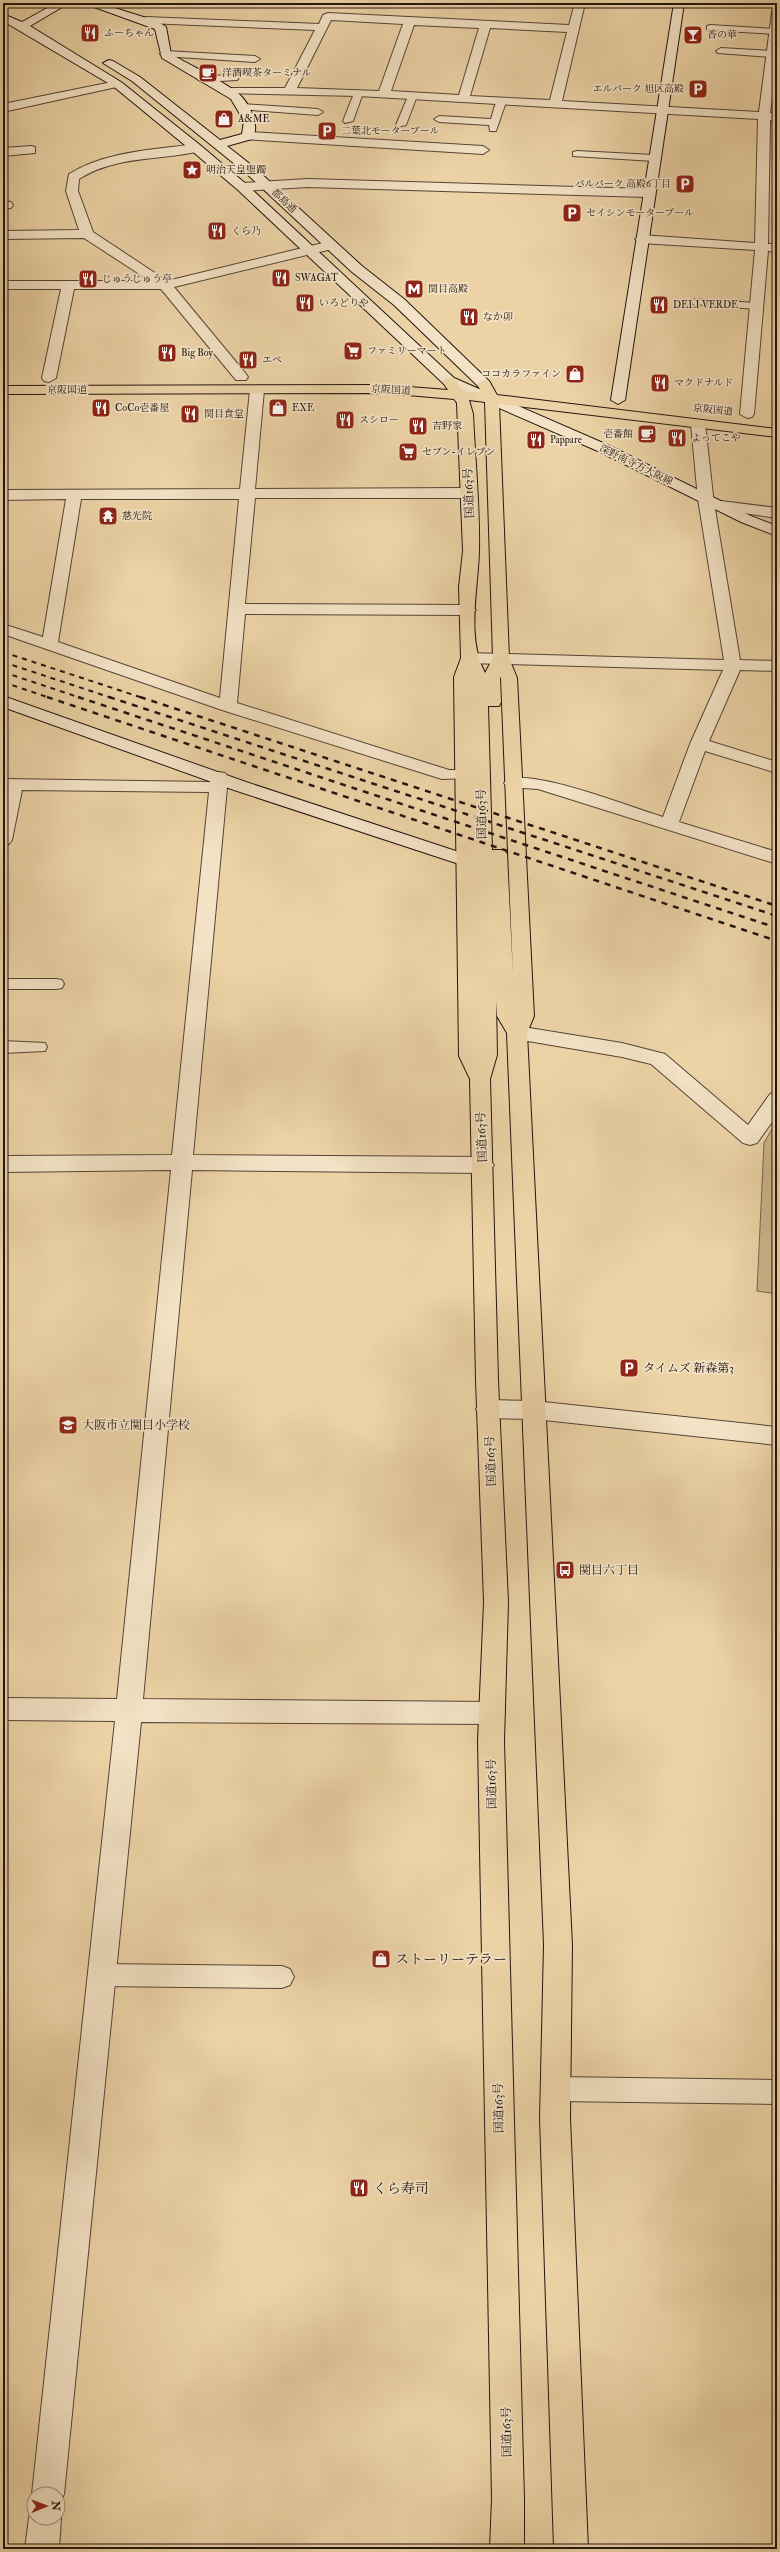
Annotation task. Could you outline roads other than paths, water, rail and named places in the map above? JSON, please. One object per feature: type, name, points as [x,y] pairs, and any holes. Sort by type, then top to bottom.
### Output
[{"type":"highway","name":"京阪国道","points":[[5,376],[49,378],[384,378],[484,384],[633,401]]},
{"type":"highway","name":"国道163号","points":[[449,381],[460,395],[464,403],[466,414],[471,551],[467,587],[469,658],[479,677],[487,1055],[480,1079],[488,1409],[496,1602],[492,1713],[508,2499],[507,2549]]},
{"type":"highway","name":"国道163号","points":[[484,384],[492,400],[501,658],[492,677],[502,967],[508,1016],[517,1033],[558,1945],[555,2089],[567,2499],[571,2549]]},
{"type":"highway","name":"京阪国道","points":[[3,390],[384,389],[460,395],[777,433]]},
{"type":"highway","name":"京阪国道","points":[[732,412],[762,416]]},
{"type":"highway","points":[[469,658],[462,677],[470,1056],[480,1079]]},
{"type":"highway","points":[[501,658],[510,678],[513,782],[524,1016],[517,1033]]},
{"type":"street","points":[[22,26],[34,18],[64,3]]},
{"type":"street","points":[[88,3],[146,20],[160,27],[165,54],[202,79],[235,97],[250,121],[248,136]]},
{"type":"street","points":[[290,90],[333,3]]},
{"type":"street","points":[[556,104],[580,3]]},
{"type":"street","points":[[618,400],[641,239],[679,3]]},
{"type":"street","points":[[3,5],[34,18],[46,25]]},
{"type":"street","points":[[747,414],[771,117],[772,54],[777,12]]},
{"type":"street","name":"都島通","points":[[3,17],[22,26],[117,84],[196,148],[242,187],[449,381]]},
{"type":"street","points":[[146,20],[324,22],[410,21],[573,29]]},
{"type":"street","points":[[384,94],[410,21]]},
{"type":"street","points":[[462,100],[486,25]]},
{"type":"street","name":"都島通","points":[[97,56],[136,80],[219,144],[358,269],[399,302],[484,384]]},
{"type":"street","points":[[3,108],[117,84]]},
{"type":"street","points":[[223,90],[290,90],[384,94],[662,112],[771,117]]},
{"type":"street","points":[[219,144],[248,136],[483,150]]},
{"type":"street","points":[[87,234],[72,191],[73,177],[79,172],[122,158],[196,148]]},
{"type":"street","points":[[3,152],[31,150]]},
{"type":"street","points":[[242,187],[332,183],[648,194]]},
{"type":"street","points":[[3,235],[87,234],[166,285],[241,377]]},
{"type":"street","points":[[641,239],[777,248]]},
{"type":"street","points":[[3,285],[166,285],[331,244]]},
{"type":"street","points":[[49,378],[68,285]]},
{"type":"street","name":"深野南寺方大阪線","points":[[449,381],[605,449],[720,506],[777,531]]},
{"type":"street","points":[[228,706],[249,494],[257,390]]},
{"type":"street","points":[[669,825],[699,744],[734,666],[706,499],[698,424]]},
{"type":"street","points":[[3,495],[469,494]]},
{"type":"street","points":[[50,644],[74,495]]},
{"type":"street","points":[[720,506],[777,513]]},
{"type":"street","points":[[238,609],[468,610]]},
{"type":"street","points":[[3,629],[228,706],[448,775],[464,774]]},
{"type":"street","points":[[469,658],[777,666]]},
{"type":"street","points":[[3,701],[218,782],[465,860]]},
{"type":"street","points":[[699,744],[777,768]]},
{"type":"street","points":[[3,840],[9,784],[218,782]]},
{"type":"street","points":[[49,2486],[100,1975],[129,1711],[218,782]]},
{"type":"street","points":[[513,782],[539,784],[777,858]]},
{"type":"street","points":[[517,1033],[622,1050],[658,1059],[750,1138],[777,1099]]},
{"type":"street","points":[[3,1164],[182,1162],[483,1165]]},
{"type":"street","points":[[488,1409],[534,1410],[777,1436]]},
{"type":"street","points":[[3,1709],[492,1713]]},
{"type":"street","points":[[42,2549],[44,2526]]},
{"type":"lane","points":[[710,28],[775,32]]},
{"type":"lane","points":[[721,51],[772,54]]},
{"type":"lane","points":[[165,54],[255,59]]},
{"type":"lane","points":[[202,79],[234,78]]},
{"type":"lane","points":[[348,121],[358,93]]},
{"type":"lane","points":[[401,125],[412,96]]},
{"type":"lane","points":[[439,119],[494,125],[501,102]]},
{"type":"lane","points":[[242,107],[318,112]]},
{"type":"lane","points":[[577,154],[654,158]]},
{"type":"lane","points":[[697,302],[756,306]]},
{"type":"lane","points":[[3,984],[56,984]]},
{"type":"lane","points":[[3,1047],[39,1047]]},
{"type":"lane","points":[[100,1975],[282,1977]]},
{"type":"lane","points":[[555,2089],[777,2092]]},
{"type":"railway","points":[[3,652],[143,698]]},
{"type":"railway","points":[[3,662],[112,698]]},
{"type":"railway","points":[[3,672],[78,697]]},
{"type":"railway","points":[[3,682],[50,698]]},
{"type":"railway","points":[[47,697],[777,941]]},
{"type":"railway","points":[[78,697],[777,928]]},
{"type":"railway","points":[[109,697],[777,916]]},
{"type":"railway","points":[[140,697],[777,906]]},
{"type":"place","name":"ふーちゃん","points":[[90,33]]},
{"type":"place","name":"香の華","points":[[693,35]]},
{"type":"place","name":"洋酒喫茶ターミナル","points":[[208,73]]},
{"type":"place","name":"エルパーク 旭区高殿","points":[[698,89]]},
{"type":"place","name":"A&ME","points":[[224,119]]},
{"type":"place","name":"二葉北モータープール","points":[[327,131]]},
{"type":"place","name":"明治天皇聖躅","points":[[192,170]]},
{"type":"place","name":"パルパーク 高殿6丁目","points":[[685,184]]},
{"type":"place","name":"セイシンモータープール","points":[[572,213]]},
{"type":"place","name":"くら乃","points":[[217,231]]},
{"type":"place","name":"SWAGAT","points":[[281,278]]},
{"type":"place","name":"じゅうじゅう亭","points":[[88,279]]},
{"type":"place","name":"関目高殿","points":[[414,289]]},
{"type":"place","name":"いろどりや","points":[[305,303]]},
{"type":"place","name":"DELI VERDE","points":[[659,305]]},
{"type":"place","name":"なか卯","points":[[469,317]]},
{"type":"place","name":"ファミリーマート","points":[[353,351]]},
{"type":"place","name":"Big Boy","points":[[167,353]]},
{"type":"place","name":"エペ","points":[[248,360]]},
{"type":"place","name":"ココカラファイン","points":[[575,374]]},
{"type":"place","name":"マクドナルド","points":[[660,383]]},
{"type":"place","name":"CoCo壱番屋","points":[[101,408]]},
{"type":"place","name":"EXE","points":[[278,408]]},
{"type":"place","name":"関目食堂","points":[[190,414]]},
{"type":"place","name":"スシロー","points":[[345,420]]},
{"type":"place","name":"吉野家","points":[[418,426]]},
{"type":"place","name":"壱番館","points":[[647,434]]},
{"type":"place","name":"よってこや","points":[[677,438]]},
{"type":"place","name":"Pappare","points":[[536,440]]},
{"type":"place","name":"セブン-イレブン","points":[[408,452]]},
{"type":"place","name":"慈光院","points":[[108,516]]},
{"type":"place","name":"タイムズ 新森第3","points":[[629,1368]]},
{"type":"place","name":"大阪市立関目小学校","points":[[68,1425]]},
{"type":"place","name":"関目六丁目","points":[[565,1570]]},
{"type":"place","name":"ストーリーテラー","points":[[381,1959]]},
{"type":"place","name":"くら寿司","points":[[359,2188]]}]
